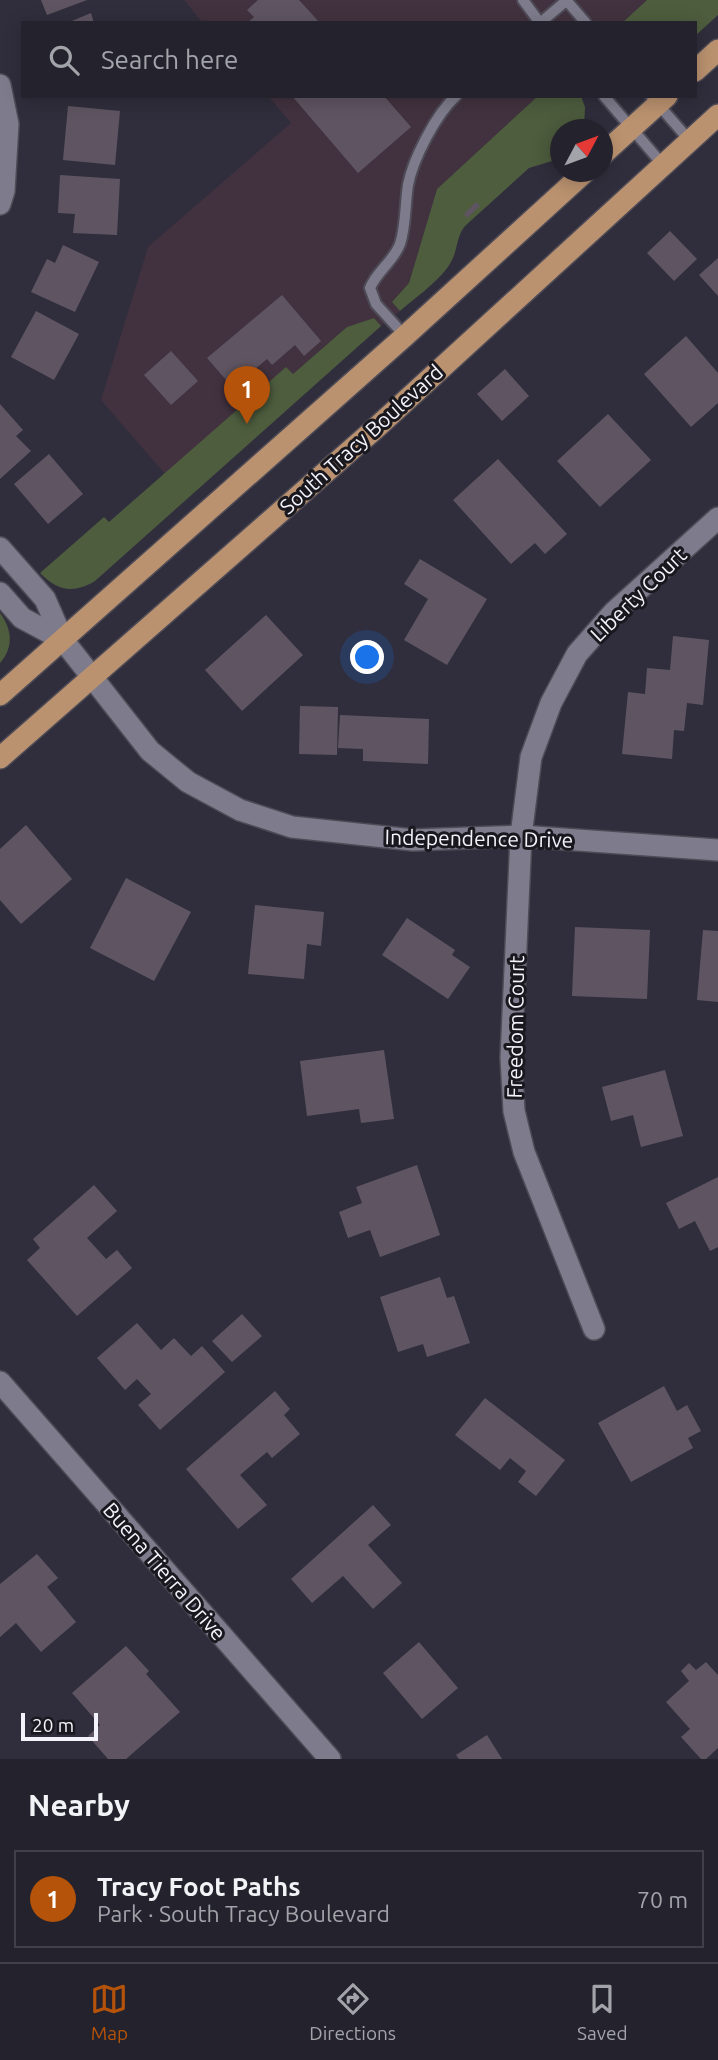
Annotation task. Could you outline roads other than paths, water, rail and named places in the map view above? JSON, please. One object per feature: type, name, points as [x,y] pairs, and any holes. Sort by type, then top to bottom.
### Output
[{"type":"main road","points":[[697,69],[718,50]]},
{"type":"main road","points":[[613,146],[659,99]]},
{"type":"main road","name":"South Tracy Boulevard","points":[[0,758],[376,427],[718,115]]},
{"type":"main road","points":[[0,695],[405,336],[574,182]]},
{"type":"street","points":[[0,85],[8,124],[4,191],[0,204]]},
{"type":"street","name":"Liberty Court","points":[[521,836],[531,757],[551,703],[577,654],[614,612],[718,518]]},
{"type":"street","points":[[0,548],[45,598],[63,640]]},
{"type":"street","points":[[0,593],[22,618],[63,640]]},
{"type":"street","name":"Independence Drive","points":[[63,640],[150,751],[188,782],[240,810],[292,827],[413,840],[521,836],[718,850]]},
{"type":"street","name":"Freedom Court","points":[[521,836],[511,1058],[514,1111],[524,1152],[594,1329]]},
{"type":"street","name":"Buena Tierra Drive","points":[[0,1382],[330,1759]]},
{"type":"lane","points":[[523,0],[539,21]]},
{"type":"lane","points":[[542,21],[566,0],[584,21]]},
{"type":"lane","points":[[405,336],[376,304],[370,288],[375,276],[395,255],[401,241],[409,182],[435,119],[454,98]]},
{"type":"lane","points":[[606,98],[663,165]]},
{"type":"lane","points":[[659,99],[690,141]]},
{"type":"place","name":"Tracy Foot Paths","points":[[247,424]]}]
